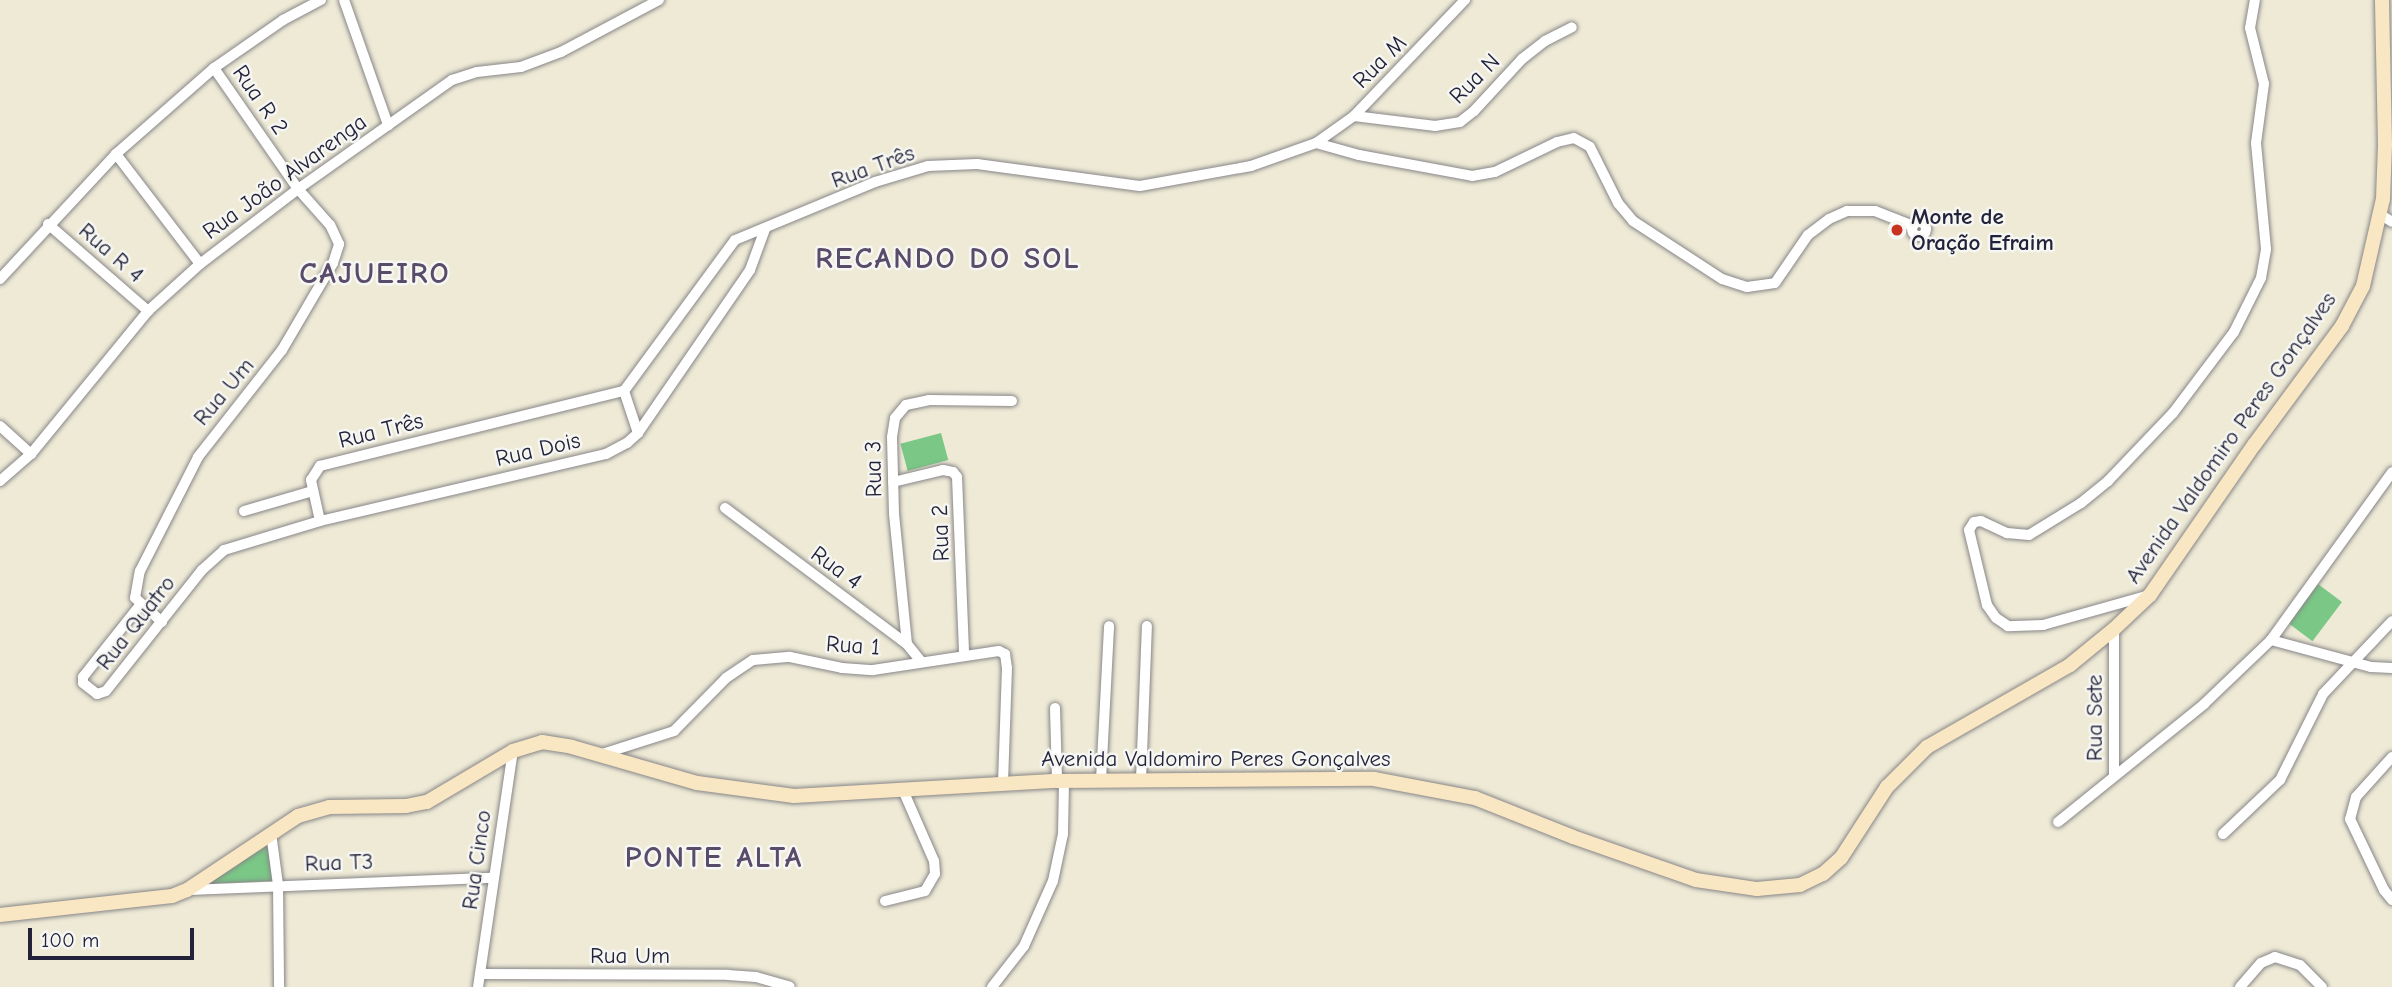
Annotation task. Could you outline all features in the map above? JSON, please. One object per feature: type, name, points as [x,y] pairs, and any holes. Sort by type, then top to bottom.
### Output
[{"type":"street","points":[[0,279],[48,224],[116,154],[214,68],[283,20],[321,0]]},
{"type":"street","points":[[344,0],[388,125]]},
{"type":"street","name":"Rua João Alvarenga","points":[[0,481],[31,454],[148,311],[200,264],[298,189],[453,80],[477,72],[521,67],[561,52],[657,0]]},
{"type":"street","name":"Rua M","points":[[1317,143],[1354,116],[1465,0]]},
{"type":"street","points":[[2150,595],[2043,625],[2008,626],[1996,618],[1987,606],[1969,530],[1977,521],[2007,534],[2029,535],[2081,503],[2108,481],[2172,413],[2234,332],[2260,278],[2266,249],[2256,143],[2264,84],[2250,29],[2256,0]]},
{"type":"street","name":"Avenida Valdomiro Peres Gonçalves","points":[[0,915],[158,899],[187,890],[286,821],[329,807],[406,806],[427,802],[513,751],[542,742],[697,783],[762,794],[815,796],[1003,783],[1101,780],[1342,778],[1404,782],[1492,803],[1586,842],[1696,880],[1757,889],[1787,887],[1811,880],[1832,867],[1849,848],[1887,787],[1927,747],[2040,685],[2115,629],[2150,595],[2254,445],[2342,326],[2363,286],[2386,219],[2388,67],[2382,0]]},
{"type":"street","name":"Rua N","points":[[1354,116],[1435,126],[1460,122],[1474,111],[1522,59],[1545,41],[1572,27]]},
{"type":"street","name":"Rua R 2","points":[[214,68],[298,189]]},
{"type":"street","points":[[1317,143],[1359,155],[1472,176],[1494,172],[1557,142],[1574,138],[1590,147],[1618,203],[1643,229],[1722,279],[1748,287],[1775,283],[1808,234],[1829,219],[1847,211],[1875,211],[1913,226]]},
{"type":"street","name":"Rua Três","points":[[313,491],[312,475],[322,465],[624,391],[732,243],[875,182],[928,166],[977,164],[1140,186],[1251,166],[1317,143]]},
{"type":"street","points":[[116,154],[200,264]]},
{"type":"street","name":"Rua Um","points":[[140,605],[134,594],[140,571],[198,457],[211,436],[272,366],[336,257],[338,238],[298,189]]},
{"type":"street","name":"Rua R 4","points":[[48,224],[148,311]]},
{"type":"street","name":"Rua Dois","points":[[211,561],[232,547],[320,521],[606,454],[638,433],[750,270],[765,229]]},
{"type":"street","points":[[624,391],[638,433]]},
{"type":"street","name":"Rua 3","points":[[907,644],[893,482],[892,430],[895,418],[906,405],[939,399],[1012,401]]},
{"type":"street","points":[[0,426],[31,454]]},
{"type":"street","name":"Rua 2","points":[[893,482],[943,470],[951,471],[957,477],[964,655]]},
{"type":"street","points":[[2114,776],[2204,704],[2270,640],[2392,472]]},
{"type":"street","points":[[244,511],[313,491],[320,521]]},
{"type":"street","name":"Rua 4","points":[[725,508],[907,644],[921,661]]},
{"type":"street","name":"Rua Quatro","points":[[140,605],[83,679],[97,694],[105,693],[211,561]]},
{"type":"street","points":[[140,605],[162,622]]},
{"type":"street","points":[[2223,834],[2280,780],[2323,695],[2392,621]]},
{"type":"street","points":[[1101,780],[1109,626]]},
{"type":"street","points":[[1141,780],[1147,626]]},
{"type":"street","name":"Rua Sete","points":[[2058,822],[2114,776],[2115,629]]},
{"type":"street","points":[[2270,640],[2371,667],[2392,668]]},
{"type":"street","name":"Rua 1","points":[[599,755],[674,731],[726,678],[753,660],[790,657],[842,668],[873,670],[999,651],[1006,657],[1003,783]]},
{"type":"street","points":[[992,987],[1024,946],[1053,881],[1063,834],[1055,708]]},
{"type":"street","name":"Rua Cinco","points":[[480,974],[513,751]]},
{"type":"street","points":[[2392,757],[2356,797],[2350,819],[2384,890],[2392,900]]},
{"type":"street","points":[[885,901],[925,891],[935,874],[934,861],[903,790]]},
{"type":"street","points":[[271,833],[278,885],[279,987]]},
{"type":"street","name":"Rua T3","points":[[187,890],[493,878]]},
{"type":"street","points":[[2240,987],[2261,963],[2275,957],[2300,965],[2322,987]]},
{"type":"street","points":[[478,987],[480,974]]},
{"type":"street","name":"Rua Um","points":[[480,974],[728,975],[756,977],[790,987]]},
{"type":"green space","points":[[941,433],[948,460],[908,471],[900,444]]},
{"type":"green space","points":[[2318,584],[2342,602],[2312,641],[2289,623]]},
{"type":"green space","points":[[268,840],[272,881],[206,884]]},
{"type":"place","name":"Monte de Oração Efraim","points":[[1897,230]]},
{"type":"district","name":"RECANDO DO SOL","points":[[948,259]]},
{"type":"district","name":"CAJUEIRO","points":[[375,274]]},
{"type":"district","name":"PONTE ALTA","points":[[714,858]]}]
